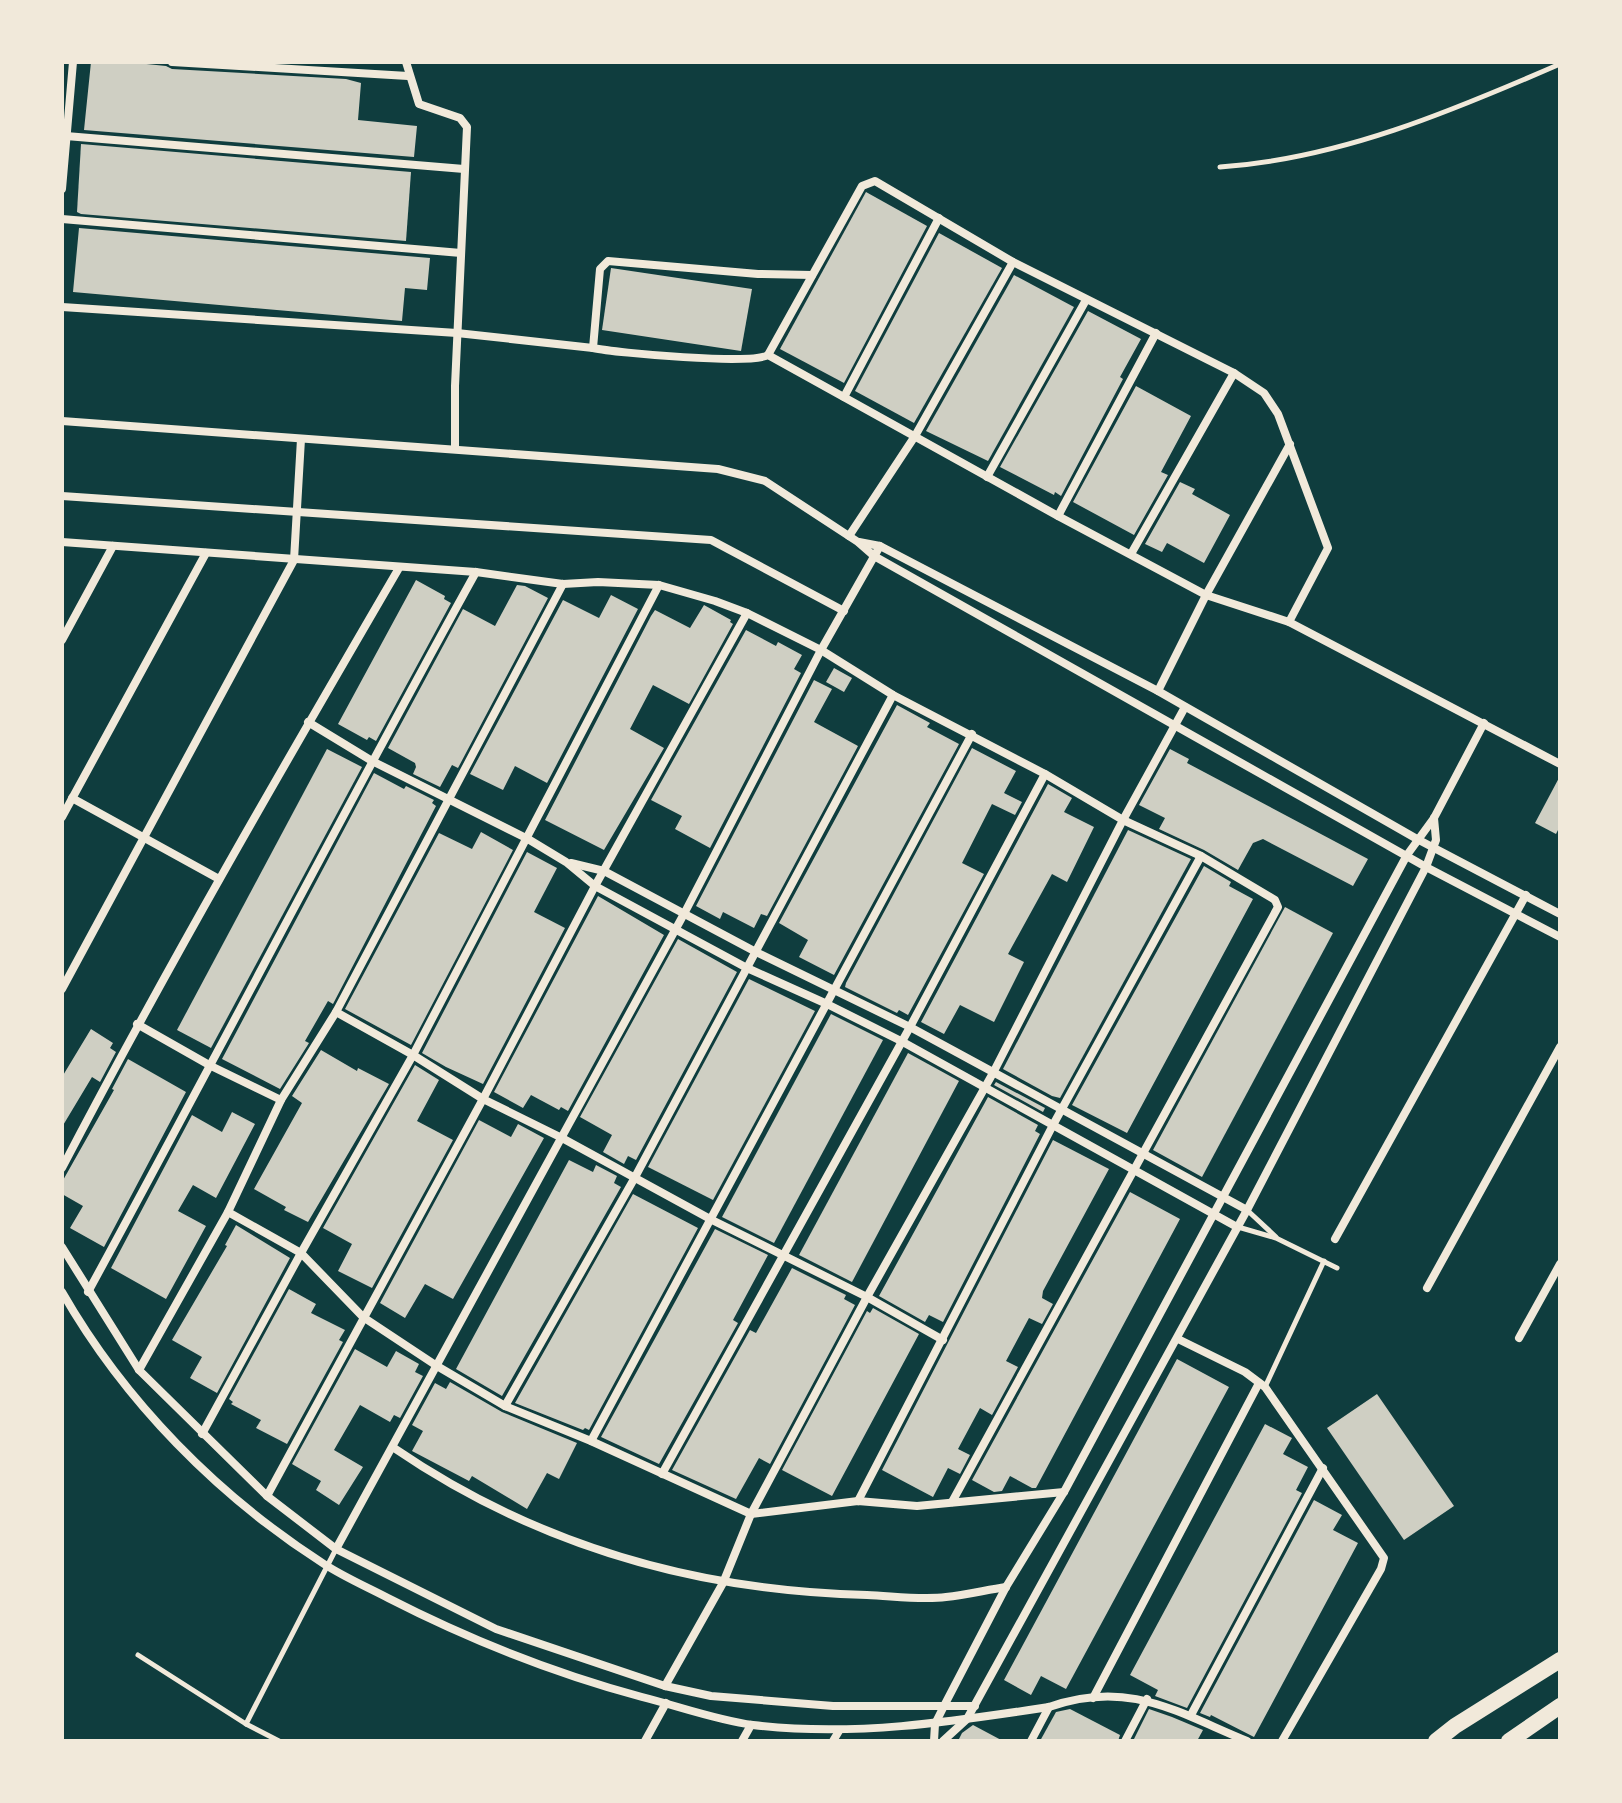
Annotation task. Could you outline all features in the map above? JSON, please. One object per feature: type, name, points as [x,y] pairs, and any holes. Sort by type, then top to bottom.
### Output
[{"type":"highway","points":[[1436,1741],[1560,1660]]},
{"type":"highway","points":[[1509,1741],[1560,1706]]},
{"type":"street","points":[[62,189],[73,62]]},
{"type":"street","points":[[172,62],[408,76]]},
{"type":"street","points":[[406,62],[419,104],[465,122],[455,449]]},
{"type":"street","points":[[66,136],[464,169]]},
{"type":"street","points":[[62,307],[457,333],[730,359],[763,358],[768,355],[862,186],[871,180],[898,192],[1013,262],[1234,373],[1264,393],[1272,402],[1290,444],[1328,548],[1289,622]]},
{"type":"street","points":[[844,397],[939,218]]},
{"type":"street","points":[[62,219],[461,253]]},
{"type":"street","points":[[593,348],[600,269],[608,261],[758,274],[812,275]]},
{"type":"street","points":[[849,536],[915,436],[1013,262]]},
{"type":"street","points":[[987,477],[1086,300]]},
{"type":"street","points":[[1058,516],[1156,333]]},
{"type":"street","points":[[768,355],[1206,595],[1289,622],[1560,764]]},
{"type":"street","points":[[1131,554],[1234,373]]},
{"type":"street","points":[[62,421],[718,469],[765,481],[858,542],[874,556],[1426,867],[1560,937]]},
{"type":"street","points":[[62,989],[294,560],[301,439]]},
{"type":"street","points":[[1158,691],[1206,595],[1290,444]]},
{"type":"street","points":[[62,496],[711,540],[844,611]]},
{"type":"street","points":[[62,542],[476,572],[563,584],[659,585],[747,613],[821,650],[893,695],[972,734],[1123,820],[1201,856],[1273,899],[1278,907],[952,1502]]},
{"type":"street","points":[[858,542],[880,546],[1158,691],[1417,839],[1560,914]]},
{"type":"street","points":[[62,640],[113,546]]},
{"type":"street","points":[[336,1549],[685,912],[821,650],[880,546]]},
{"type":"street","points":[[62,817],[206,553]]},
{"type":"street","points":[[62,1168],[137,1024],[399,568]]},
{"type":"street","points":[[88,1292],[476,572]]},
{"type":"street","points":[[139,1370],[228,1212],[281,1100],[336,1012],[563,584]]},
{"type":"street","points":[[202,1434],[413,1055],[659,585]]},
{"type":"street","points":[[267,1496],[595,886],[747,613]]},
{"type":"street","points":[[505,1406],[634,1179],[893,695]]},
{"type":"street","points":[[665,1686],[723,1583],[751,1514],[867,1297],[993,1073],[1123,820],[1185,707]]},
{"type":"street","points":[[308,722],[372,761],[528,839],[566,862],[595,886],[747,968],[901,1041],[1237,1227]]},
{"type":"street","points":[[934,1741],[935,1724],[1006,1587],[1064,1492],[1407,855],[1434,818],[1484,723]]},
{"type":"street","points":[[591,1441],[972,734]]},
{"type":"street","points":[[662,1474],[910,1027],[1045,774]]},
{"type":"street","points":[[72,798],[219,879]]},
{"type":"street","points":[[943,1741],[967,1719],[975,1706],[1247,1210],[1426,867],[1435,847],[1434,818]]},
{"type":"street","points":[[858,1501],[1053,1125],[1201,856]]},
{"type":"street","points":[[566,862],[604,871],[685,912],[756,952],[910,1027],[1247,1210]]},
{"type":"street","points":[[1335,1239],[1526,895]]},
{"type":"street","points":[[336,1012],[483,1099],[562,1138],[712,1220],[867,1297],[943,1340]]},
{"type":"street","points":[[137,1024],[211,1066],[281,1100]]},
{"type":"street","points":[[1427,1288],[1560,1047]]},
{"type":"street","points":[[228,1212],[301,1253],[363,1317],[505,1406],[591,1441],[751,1514],[858,1501],[917,1506],[1064,1492]]},
{"type":"street","points":[[62,1247],[139,1370],[267,1496],[336,1549],[496,1629],[665,1686],[711,1696],[833,1706],[975,1706]]},
{"type":"street","points":[[1519,1338],[1560,1264]]},
{"type":"street","points":[[62,1292],[65,1305],[135,1398],[176,1445],[285,1538],[327,1566],[496,1650],[585,1682],[751,1725],[839,1731],[935,1724],[1093,1698],[1147,1699],[1247,1741]]},
{"type":"street","points":[[1178,1339],[1245,1372],[1262,1385],[1383,1555],[1384,1562],[1282,1741]]},
{"type":"street","points":[[1093,1698],[1262,1385]]},
{"type":"street","points":[[394,1448],[442,1481],[512,1517],[600,1552],[723,1583],[825,1594],[931,1597],[1006,1587]]},
{"type":"street","points":[[1191,1715],[1323,1468]]},
{"type":"street","points":[[1125,1741],[1147,1699]]},
{"type":"street","points":[[645,1741],[666,1703]]},
{"type":"street","points":[[1031,1741],[1049,1707]]},
{"type":"street","points":[[742,1741],[751,1725]]},
{"type":"street","points":[[1213,1741],[1218,1729]]},
{"type":"street","points":[[833,1741],[839,1731]]},
{"type":"lane","points":[[1220,167],[1282,160],[1385,133],[1467,104],[1560,64]]},
{"type":"lane","points":[[1247,1210],[1276,1238]]},
{"type":"lane","points":[[1237,1227],[1276,1238],[1337,1268]]},
{"type":"lane","points":[[1262,1385],[1324,1261]]},
{"type":"lane","points":[[246,1724],[336,1549]]},
{"type":"lane","points":[[138,1655],[246,1724],[279,1741]]},
{"type":"building","points":[[91,62],[346,79],[361,83],[358,120],[417,126],[414,157],[84,130]]},
{"type":"building","points":[[81,144],[411,172],[406,241],[81,214],[77,212]]},
{"type":"building","points":[[866,192],[927,226],[844,383],[780,349]]},
{"type":"building","points":[[79,228],[430,258],[427,290],[405,288],[402,321],[73,292]]},
{"type":"building","points":[[939,233],[1002,268],[914,423],[855,391]]},
{"type":"building","points":[[611,268],[752,289],[741,351],[602,330]]},
{"type":"building","points":[[1014,275],[1074,307],[988,461],[926,431]]},
{"type":"building","points":[[1088,311],[1141,339],[1061,496],[1055,492],[1054,495],[1000,467]]},
{"type":"building","points":[[1136,386],[1191,416],[1161,472],[1168,475],[1134,535],[1073,502]]},
{"type":"building","points":[[1180,482],[1195,489],[1192,494],[1230,515],[1204,563],[1167,543],[1162,552],[1145,544]]},
{"type":"building","points":[[416,580],[445,596],[444,599],[451,603],[376,741],[369,737],[367,740],[338,724]]},
{"type":"building","points":[[517,585],[548,598],[458,768],[452,765],[440,787],[413,774],[415,763],[388,748],[463,609],[495,626]]},
{"type":"building","points":[[611,595],[638,609],[547,783],[515,766],[503,790],[470,774],[563,600],[599,618]]},
{"type":"building","points":[[704,605],[733,624],[689,704],[653,685],[630,729],[664,748],[604,850],[545,820],[655,610],[690,628]]},
{"type":"building","points":[[746,630],[802,655],[794,669],[801,673],[710,848],[675,829],[682,816],[651,800]]},
{"type":"building","points":[[834,668],[852,678],[844,692],[826,682]]},
{"type":"building","points":[[814,680],[832,689],[814,722],[858,746],[767,916],[761,914],[754,928],[723,912],[720,919],[696,906]]},
{"type":"building","points":[[897,705],[930,723],[927,727],[959,744],[834,975],[799,957],[808,940],[779,923]]},
{"type":"building","points":[[972,748],[1016,771],[1004,793],[1022,802],[1015,815],[992,804],[962,863],[984,874],[908,1015],[899,1010],[897,1013],[845,987],[846,983]]},
{"type":"building","points":[[327,749],[362,767],[211,1048],[177,1030]]},
{"type":"building","points":[[1170,749],[1189,759],[1187,763],[1368,859],[1353,886],[1263,839],[1253,843],[1238,870],[1159,829],[1165,818],[1139,805]]},
{"type":"building","points":[[374,773],[434,800],[432,803],[436,806],[333,1004],[328,1001],[305,1041],[309,1043],[280,1089],[222,1059]]},
{"type":"building","points":[[1560,776],[1560,826],[1556,834],[1535,823]]},
{"type":"building","points":[[1048,784],[1072,798],[1064,812],[1094,827],[1067,882],[1052,874],[1008,954],[1024,962],[994,1022],[960,1005],[944,1034],[921,1022]]},
{"type":"building","points":[[1128,830],[1191,859],[1060,1098],[1052,1096],[1003,1069]]},
{"type":"building","points":[[481,832],[513,850],[411,1045],[345,1009],[439,833],[472,849]]},
{"type":"building","points":[[527,852],[557,868],[534,912],[565,928],[483,1084],[422,1053]]},
{"type":"building","points":[[1204,866],[1231,882],[1229,886],[1253,899],[1127,1133],[1072,1105]]},
{"type":"building","points":[[598,896],[664,935],[568,1111],[561,1107],[559,1110],[531,1095],[523,1108],[494,1092]]},
{"type":"building","points":[[1285,907],[1333,933],[1202,1177],[1153,1150]]},
{"type":"building","points":[[678,939],[737,972],[636,1160],[628,1156],[624,1164],[603,1152],[612,1135],[580,1117]]},
{"type":"building","points":[[749,979],[815,1011],[713,1200],[648,1167]]},
{"type":"building","points":[[831,1014],[883,1040],[774,1243],[722,1217]]},
{"type":"building","points":[[91,1029],[113,1043],[110,1048],[116,1052],[100,1082],[92,1077],[62,1127],[62,1077]]},
{"type":"building","points":[[321,1050],[357,1071],[358,1068],[389,1084],[308,1222],[254,1189],[302,1103],[292,1096]]},
{"type":"building","points":[[908,1053],[959,1081],[852,1282],[799,1255]]},
{"type":"building","points":[[128,1059],[186,1092],[104,1247],[70,1228],[83,1206],[62,1194],[62,1182]]},
{"type":"building","points":[[415,1065],[439,1080],[417,1121],[453,1140],[372,1288],[338,1271],[352,1244],[323,1228]]},
{"type":"building","points":[[996,1082],[1045,1108],[1043,1112],[994,1085]]},
{"type":"building","points":[[988,1097],[1038,1125],[1035,1131],[1040,1134],[943,1322],[929,1315],[925,1322],[879,1296]]},
{"type":"building","points":[[232,1112],[255,1124],[216,1198],[193,1185],[178,1211],[206,1226],[166,1299],[111,1268],[192,1115],[222,1132]]},
{"type":"building","points":[[479,1120],[511,1137],[518,1124],[544,1138],[453,1299],[425,1284],[405,1318],[380,1303]]},
{"type":"building","points":[[1053,1140],[1109,1169],[1043,1291],[1042,1298],[1053,1304],[1042,1324],[1029,1318],[1006,1361],[1018,1367],[992,1415],[980,1408],[958,1449],[970,1455],[960,1474],[948,1468],[933,1497],[882,1470]]},
{"type":"building","points":[[569,1160],[593,1172],[596,1165],[617,1176],[614,1183],[621,1187],[502,1396],[456,1369]]},
{"type":"building","points":[[1130,1192],[1180,1219],[1036,1488],[1010,1476],[1002,1491],[994,1492],[972,1480]]},
{"type":"building","points":[[633,1194],[698,1228],[589,1430],[583,1430],[515,1403]]},
{"type":"building","points":[[236,1225],[290,1258],[217,1393],[190,1378],[202,1357],[172,1340]]},
{"type":"building","points":[[715,1229],[768,1255],[733,1320],[738,1323],[659,1464],[601,1437]]},
{"type":"building","points":[[792,1268],[846,1295],[844,1299],[855,1305],[770,1464],[759,1458],[736,1499],[672,1470],[750,1330],[756,1333]]},
{"type":"building","points":[[289,1289],[316,1304],[311,1313],[345,1330],[339,1340],[343,1342],[287,1444],[256,1428],[261,1420],[231,1404],[233,1402],[229,1399]]},
{"type":"building","points":[[873,1308],[919,1334],[832,1496],[782,1470],[867,1311],[870,1313]]},
{"type":"building","points":[[355,1349],[387,1367],[396,1351],[419,1364],[415,1372],[423,1376],[400,1418],[394,1415],[390,1422],[360,1405],[334,1450],[363,1467],[339,1505],[316,1490],[321,1481],[292,1464]]},
{"type":"building","points":[[1177,1359],[1229,1387],[1066,1689],[1041,1676],[1031,1695],[1004,1680]]},
{"type":"building","points":[[450,1382],[502,1412],[577,1443],[559,1479],[547,1473],[527,1509],[472,1476],[469,1481],[412,1451],[423,1431],[412,1425],[435,1383],[446,1389]]},
{"type":"building","points":[[1377,1394],[1454,1506],[1404,1540],[1327,1428]]},
{"type":"building","points":[[1265,1424],[1292,1438],[1283,1454],[1308,1467],[1296,1490],[1302,1493],[1187,1708],[1155,1696],[1158,1690],[1130,1675]]},
{"type":"building","points":[[1314,1500],[1342,1515],[1333,1530],[1358,1543],[1254,1737],[1211,1715],[1200,1713]]},
{"type":"building","points":[[1070,1709],[1120,1735],[1118,1741],[1040,1741],[1056,1712]]},
{"type":"building","points":[[1149,1709],[1203,1730],[1197,1741],[1133,1741]]},
{"type":"building","points":[[973,1725],[1003,1741],[958,1741],[962,1733]]}]
